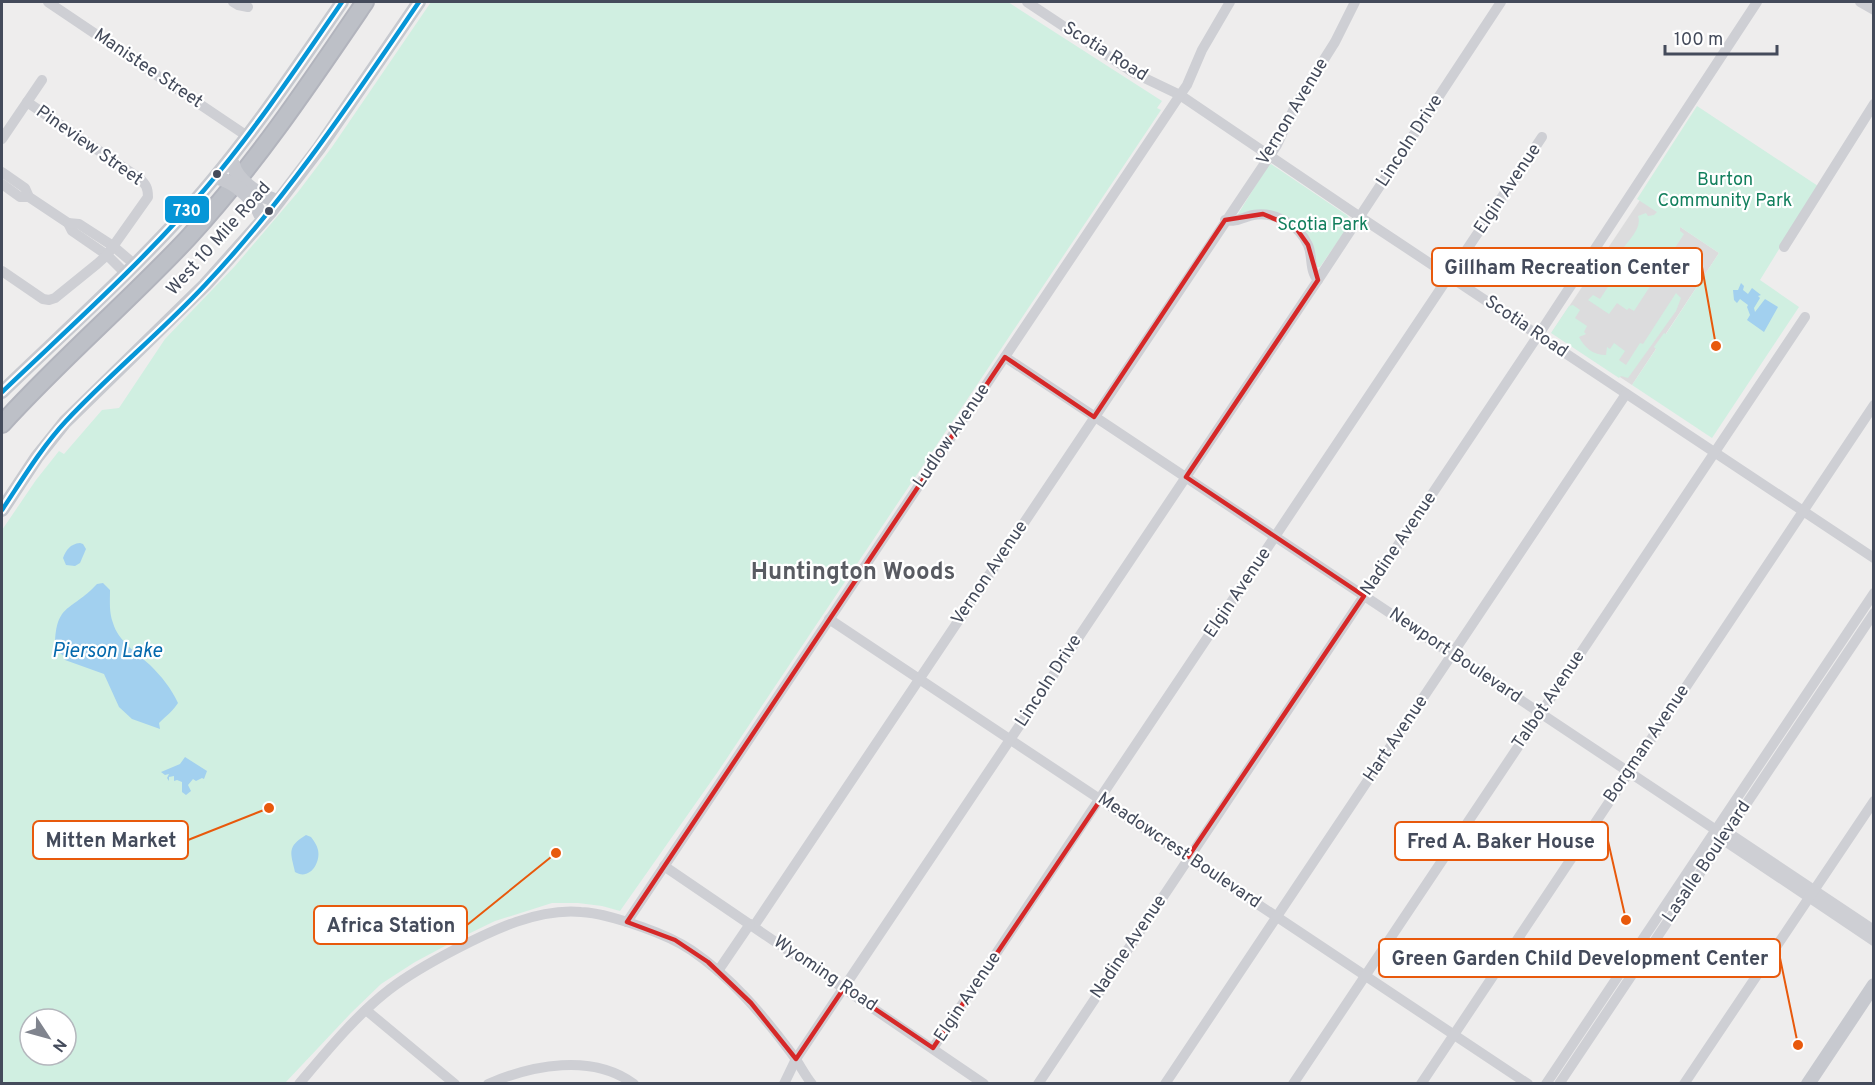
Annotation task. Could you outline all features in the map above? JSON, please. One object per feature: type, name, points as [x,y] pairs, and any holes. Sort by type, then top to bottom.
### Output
[{"type":"highway","points":[[2,424],[52,371],[160,266],[213,209],[287,116],[365,2]]},
{"type":"main road","points":[[2,392],[216,181],[234,159],[342,2]]},
{"type":"main road","name":"West 10 Mile Road","points":[[2,510],[65,422],[204,285],[320,148],[420,2]]},
{"type":"main road","points":[[234,159],[235,171],[239,176],[262,195],[276,199]]},
{"type":"main road","points":[[216,181],[231,183],[254,203],[259,220]]},
{"type":"main road","points":[[1808,1083],[1874,985]]},
{"type":"street","name":"Manistee Street","points":[[48,2],[248,136]]},
{"type":"street","points":[[233,2],[238,5],[248,3]]},
{"type":"street","name":"Scotia Road","points":[[1027,2],[1134,73],[1180,96],[1874,558]]},
{"type":"street","name":"Ludlow Avenue","points":[[627,922],[1180,96],[1202,50],[1230,2]]},
{"type":"street","name":"Vernon Avenue","points":[[718,971],[752,925],[920,678],[1277,145],[1296,104],[1335,42],[1355,2]]},
{"type":"street","name":"Lincoln Drive","points":[[784,1082],[796,1059],[1318,280],[1501,2]]},
{"type":"street","name":"Nadine Avenue","points":[[1038,1083],[1538,335],[1757,2]]},
{"type":"street","points":[[2,139],[42,80]]},
{"type":"street","name":"Pineview Street","points":[[2,271],[43,299],[54,298],[110,251],[148,197],[146,184],[27,102]]},
{"type":"street","points":[[1784,247],[1874,104]]},
{"type":"street","name":"Elgin Avenue","points":[[933,1048],[1542,137]]},
{"type":"street","points":[[2,172],[25,188],[29,196],[68,223],[72,231],[110,251],[130,268]]},
{"type":"street","points":[[2,184],[20,196],[29,196]]},
{"type":"street","points":[[1225,220],[1263,214],[1290,224],[1302,234],[1308,245],[1313,273],[1318,280]]},
{"type":"street","name":"Talbot Avenue","points":[[1293,1083],[1805,317]]},
{"type":"street","name":"Newport Boulevard","points":[[1005,357],[1721,833],[1733,836],[1874,941]]},
{"type":"street","name":"Hart Avenue","points":[[1166,1083],[1626,394]]},
{"type":"street","name":"Borgman Avenue","points":[[1421,1083],[1874,405]]},
{"type":"street","name":"Lasalle Boulevard","points":[[1546,1083],[1625,975],[1721,833],[1835,661],[1874,593]]},
{"type":"street","name":"Lasalle Boulevard","points":[[1835,661],[1874,613]]},
{"type":"street","name":"Meadowcrest Boulevard","points":[[829,619],[1528,1083]]},
{"type":"street","points":[[1684,1083],[1874,801]]},
{"type":"street","name":"Wyoming Road","points":[[664,866],[984,1083]]},
{"type":"street","name":"Newport Boulevard","points":[[1812,893],[1874,930]]},
{"type":"street","points":[[299,1083],[366,1010],[414,971],[482,936],[514,923],[543,915],[572,911],[598,914],[627,922],[675,940],[698,954],[751,1003],[796,1059],[810,1081]]},
{"type":"street","name":"Lasalle Boulevard","points":[[1559,1083],[1625,975]]},
{"type":"street","points":[[366,1010],[455,1083]]},
{"type":"street","points":[[488,1083],[507,1076],[566,1065],[601,1068],[634,1083]]},
{"type":"street","points":[[784,1082],[793,1078],[810,1081]]},
{"type":"highlighted area","points":[[1263,214],[1296,228],[1308,245],[1318,280],[1186,477],[1364,596],[1188,857],[1101,799],[933,1048],[844,988],[796,1059],[751,1003],[708,962],[675,940],[627,922],[1005,357],[1094,417],[1225,220]]},
{"type":"shaded area","points":[[1640,200],[1719,253],[1632,385],[1552,332]]},
{"type":"green space","points":[[431,2],[1008,2],[1162,101],[1157,108],[1161,110],[717,773],[620,911],[578,903],[552,903],[495,921],[460,938],[415,962],[381,984],[285,1083],[2,1084],[2,530],[59,451],[64,454],[102,410],[119,408],[165,339],[235,266],[298,192],[332,147]]},
{"type":"green space","name":"Burton Community Park","points":[[1697,106],[1818,186],[1760,280],[1799,307],[1712,438],[1632,385],[1656,349],[1654,347],[1664,333],[1666,334],[1719,253],[1680,227],[1680,231],[1684,234],[1634,311],[1629,308],[1627,310],[1617,303],[1609,314],[1588,300],[1593,295],[1600,299],[1631,252],[1624,247],[1637,228],[1638,216],[1646,213],[1648,216],[1654,215],[1657,212],[1637,199]]},
{"type":"green space","name":"Scotia Park","points":[[1271,164],[1348,216],[1350,224],[1320,267],[1316,267],[1291,221],[1238,214]]},
{"type":"green space","points":[[1676,293],[1681,298],[1676,311],[1628,378],[1621,376],[1619,378],[1551,333],[1569,306],[1573,305],[1580,310],[1575,318],[1587,326],[1584,332],[1586,334],[1579,337],[1584,344],[1593,352],[1606,355],[1607,347],[1610,349],[1614,343],[1625,351],[1619,360],[1626,365],[1640,343],[1643,344]]},
{"type":"water","points":[[1741,283],[1744,286],[1743,290],[1748,294],[1752,288],[1761,295],[1758,296],[1760,298],[1754,308],[1755,312],[1765,299],[1778,307],[1764,332],[1747,320],[1750,315],[1748,305],[1740,299],[1737,303],[1734,300],[1733,290],[1738,290]]},
{"type":"water","points":[[80,543],[86,549],[80,563],[75,566],[66,565],[63,558],[66,552],[71,546]]},
{"type":"water","name":"Pierson Lake","points":[[103,583],[110,590],[111,615],[115,629],[128,646],[158,674],[178,703],[159,723],[160,729],[132,719],[119,707],[104,674],[65,660],[64,656],[55,650],[61,616],[97,584]]},
{"type":"water","points":[[185,757],[207,771],[204,779],[196,781],[193,779],[188,785],[191,791],[186,795],[182,792],[182,782],[174,781],[174,776],[169,777],[169,781],[167,778],[169,774],[165,775],[161,772],[180,764]]},
{"type":"water","points":[[306,835],[311,837],[318,848],[318,860],[313,869],[300,874],[295,872],[292,851],[295,843]]},
{"type":"transit line","name":"730","points":[[2,392],[132,268],[205,189],[259,121],[342,2]]},
{"type":"transit line","name":"730","points":[[2,510],[57,431],[205,285],[264,218],[318,148],[419,2]]},
{"type":"place","name":"Gillham Recreation Center","points":[[1716,346]]},
{"type":"place","name":"Mitten Market","points":[[269,808]]},
{"type":"place","name":"Africa Station","points":[[556,853]]},
{"type":"place","name":"Fred A. Baker House","points":[[1626,920]]},
{"type":"place","name":"Green Garden Child Development Center","points":[[1798,1045]]},
{"type":"district","name":"Huntington Woods","points":[[853,573]]}]
